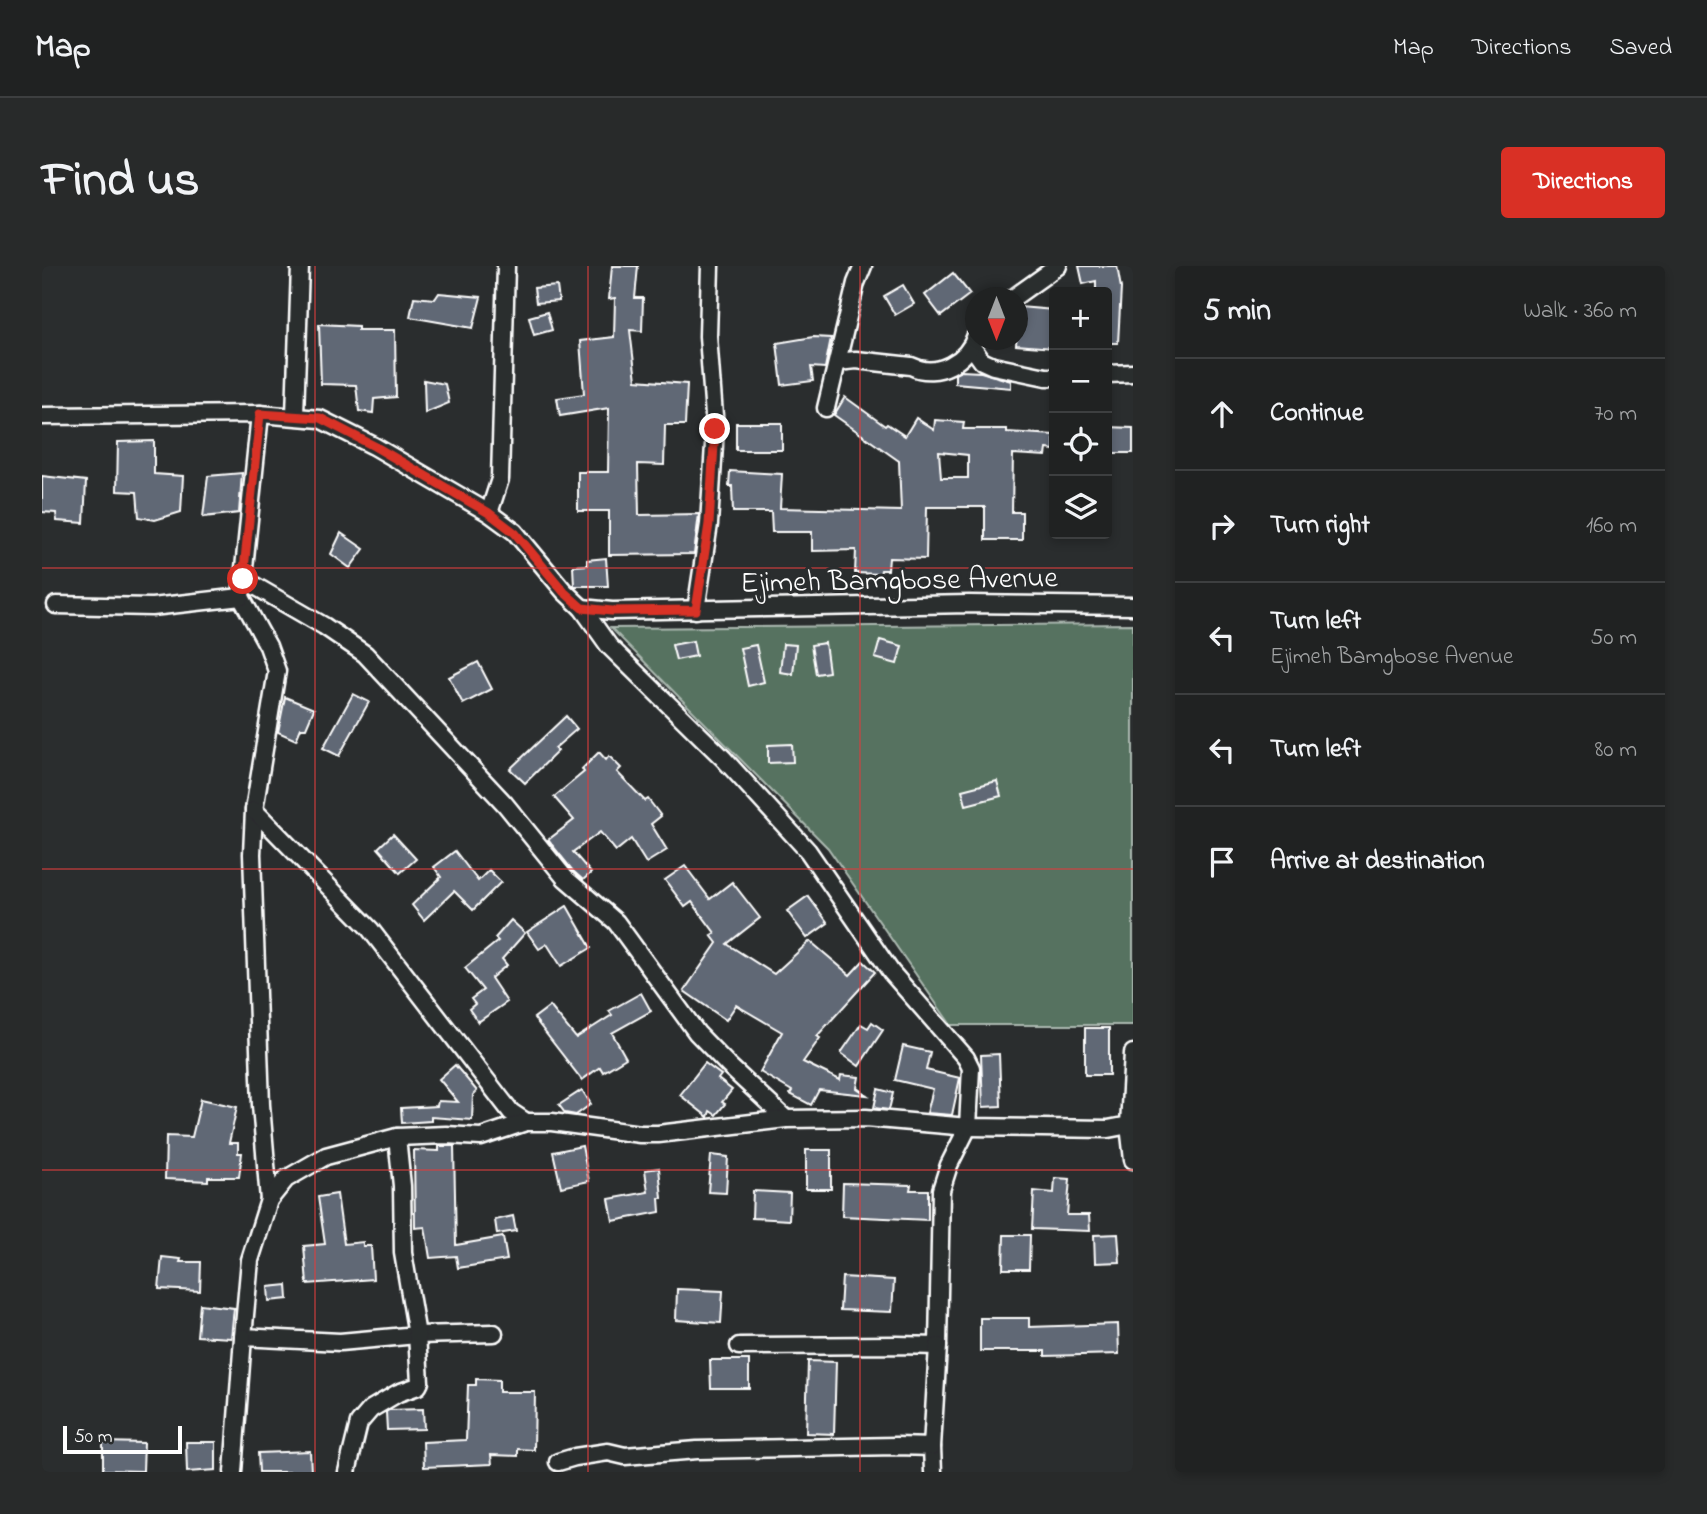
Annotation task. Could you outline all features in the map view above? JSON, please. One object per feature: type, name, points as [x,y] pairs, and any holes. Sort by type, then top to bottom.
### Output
[{"type":"street","points":[[295,415],[300,266]]},
{"type":"street","points":[[489,513],[500,479],[506,266]]},
{"type":"street","points":[[696,610],[709,524],[715,429],[708,336],[710,266]]},
{"type":"street","points":[[826,408],[856,283],[863,266]]},
{"type":"street","points":[[1028,287],[1058,266]]},
{"type":"street","points":[[838,362],[856,360],[911,366],[933,372],[944,369],[965,349]]},
{"type":"street","points":[[978,350],[982,361],[993,366],[1049,376]]},
{"type":"street","points":[[1112,374],[1133,373]]},
{"type":"street","points":[[260,414],[241,597],[268,646],[277,671],[254,810],[252,854],[261,1105],[269,1200]]},
{"type":"street","points":[[42,416],[295,415],[320,418],[374,446],[489,513],[515,533],[564,592],[582,608],[609,646],[723,758],[808,851],[891,972],[966,1058],[971,1068],[968,1127],[940,1190],[933,1472]]},
{"type":"street","points":[[243,579],[324,626],[365,654],[505,804],[565,878],[615,922],[697,1033],[786,1119]]},
{"type":"street","points":[[56,605],[152,607],[241,597]]},
{"type":"street","name":"Ejimeh Bamgbose Avenue","points":[[582,608],[612,611],[969,604],[1133,606]]},
{"type":"street","points":[[254,810],[370,929],[511,1112],[526,1122]]},
{"type":"street","points":[[1133,1053],[1129,1125],[1133,1160]]},
{"type":"street","points":[[233,1472],[250,1261],[269,1200],[286,1179],[326,1156],[397,1137],[481,1137],[526,1122],[552,1122],[640,1134],[786,1119],[866,1118],[968,1127],[1086,1130],[1129,1125]]},
{"type":"street","points":[[347,1472],[359,1423],[371,1409],[398,1393],[418,1386],[420,1382],[417,1335],[403,1253],[402,1186],[397,1137]]},
{"type":"street","points":[[243,1337],[340,1342],[417,1335],[494,1333]]},
{"type":"street","points":[[739,1346],[938,1346]]},
{"type":"street","points":[[558,1462],[608,1452],[625,1456],[697,1450],[932,1447]]},
{"type":"green space","points":[[1133,624],[1133,1025],[951,1025],[828,848],[611,628]]},
{"type":"building","points":[[612,266],[638,266],[635,298],[643,298],[642,331],[630,330],[636,380],[687,384],[685,425],[665,425],[664,465],[638,464],[639,515],[699,514],[694,554],[609,555],[609,511],[578,511],[578,472],[608,472],[609,408],[560,416],[557,398],[584,394],[580,341],[614,337],[615,298],[609,299]]},
{"type":"building","points":[[1079,266],[1117,266],[1121,288],[1118,343],[1112,343],[1112,287],[1096,287],[1096,281],[1083,284]]},
{"type":"building","points":[[953,273],[965,288],[965,298],[941,316],[925,295]]},
{"type":"building","points":[[903,285],[914,304],[895,315],[884,296]]},
{"type":"building","points":[[557,286],[559,301],[536,303],[534,288]]},
{"type":"building","points":[[439,293],[481,297],[473,328],[410,317],[414,297],[435,299]]},
{"type":"building","points":[[1028,308],[1049,310],[1049,348],[1028,346]]},
{"type":"building","points":[[547,312],[552,330],[534,335],[529,317]]},
{"type":"building","points":[[319,324],[358,326],[358,330],[395,330],[396,397],[374,399],[373,413],[359,411],[356,385],[321,384]]},
{"type":"building","points":[[813,337],[831,338],[825,368],[811,367],[813,381],[782,385],[777,343]]},
{"type":"building","points":[[961,371],[981,372],[1011,381],[1011,388],[955,383],[955,374]]},
{"type":"building","points":[[424,380],[445,384],[449,403],[425,413]]},
{"type":"building","points":[[845,397],[885,426],[887,424],[905,436],[916,418],[934,430],[935,420],[964,422],[963,429],[1007,429],[1007,432],[1049,435],[1046,456],[1013,454],[1012,512],[1022,512],[1022,540],[985,540],[985,507],[927,507],[926,559],[889,558],[888,570],[881,570],[880,574],[855,573],[856,550],[812,551],[812,532],[772,532],[771,512],[733,512],[730,471],[782,474],[780,508],[901,511],[899,461],[834,415]],"holes":[[[939,452],[968,455],[968,478],[941,478]]]},
{"type":"building","points":[[736,423],[782,423],[782,450],[736,450]]},
{"type":"building","points":[[1112,427],[1133,428],[1133,453],[1112,453]]},
{"type":"building","points":[[154,441],[154,474],[183,476],[181,512],[155,520],[139,517],[137,492],[117,491],[118,442]]},
{"type":"building","points":[[242,473],[239,513],[203,517],[208,476]]},
{"type":"building","points":[[42,476],[86,481],[84,523],[57,521],[56,513],[42,512]]},
{"type":"building","points":[[341,533],[364,549],[350,568],[331,554]]},
{"type":"building","points":[[606,558],[608,586],[574,586],[573,566],[587,565],[587,560]]},
{"type":"building","points":[[880,640],[902,646],[897,664],[875,658]]},
{"type":"building","points":[[693,641],[696,656],[676,660],[672,645]]},
{"type":"building","points":[[825,643],[829,672],[816,674],[811,645]]},
{"type":"building","points":[[783,644],[796,645],[793,674],[780,672]]},
{"type":"building","points":[[756,645],[764,682],[748,686],[740,648]]},
{"type":"building","points":[[478,662],[492,689],[463,704],[449,677]]},
{"type":"building","points":[[353,694],[369,702],[339,756],[323,748]]},
{"type":"building","points":[[285,697],[314,709],[306,728],[301,728],[296,740],[278,732]]},
{"type":"building","points":[[566,716],[577,729],[555,748],[558,751],[525,783],[510,769]]},
{"type":"building","points":[[792,744],[793,762],[768,763],[768,745]]},
{"type":"building","points":[[599,752],[606,760],[609,756],[621,768],[617,772],[645,801],[648,799],[661,816],[651,824],[667,850],[646,863],[631,839],[616,851],[600,832],[573,852],[591,873],[583,880],[548,840],[574,820],[554,797],[584,772],[582,769]]},
{"type":"building","points":[[997,781],[1001,796],[966,805],[962,790]]},
{"type":"building","points":[[393,834],[416,859],[400,873],[378,848]]},
{"type":"building","points":[[455,851],[478,881],[489,870],[501,882],[473,910],[454,891],[424,920],[412,905],[441,877],[434,867]]},
{"type":"building","points":[[685,866],[710,899],[732,882],[760,918],[727,944],[774,974],[810,941],[850,975],[863,961],[875,972],[817,1036],[820,1038],[803,1062],[840,1080],[841,1075],[859,1077],[857,1088],[867,1095],[819,1090],[811,1105],[790,1094],[792,1091],[760,1072],[782,1032],[736,1005],[726,1020],[684,991],[717,943],[711,935],[715,933],[692,902],[685,907],[665,880]]},
{"type":"building","points":[[808,896],[828,923],[807,938],[787,911]]},
{"type":"building","points":[[567,906],[591,948],[561,966],[547,944],[539,949],[527,932]]},
{"type":"building","points":[[511,920],[525,933],[502,959],[507,965],[491,978],[507,1002],[478,1022],[469,1009],[475,1004],[471,999],[483,990],[465,968],[498,941],[495,938]]},
{"type":"building","points":[[641,993],[651,1011],[612,1033],[626,1058],[603,1072],[600,1067],[582,1080],[534,1018],[550,1006],[576,1038],[612,1015],[609,1011]]},
{"type":"building","points":[[872,1022],[883,1030],[859,1066],[841,1053],[861,1024],[868,1028]]},
{"type":"building","points":[[1085,1028],[1109,1028],[1109,1075],[1085,1075]]},
{"type":"building","points":[[903,1046],[930,1052],[926,1070],[960,1078],[952,1115],[927,1113],[933,1089],[895,1080]]},
{"type":"building","points":[[999,1054],[1001,1106],[983,1107],[981,1055]]},
{"type":"building","points":[[705,1063],[721,1075],[718,1079],[732,1090],[716,1115],[710,1111],[708,1117],[680,1095]]},
{"type":"building","points":[[455,1065],[477,1091],[473,1095],[472,1120],[431,1117],[431,1121],[402,1123],[401,1108],[437,1106],[438,1101],[458,1102],[439,1079]]},
{"type":"building","points":[[878,1089],[893,1093],[889,1110],[874,1108]]},
{"type":"building","points":[[582,1090],[591,1104],[576,1115],[565,1113],[559,1105]]},
{"type":"building","points":[[201,1099],[237,1107],[229,1143],[238,1143],[238,1153],[242,1153],[239,1177],[208,1177],[208,1181],[165,1179],[166,1136],[192,1137]]},
{"type":"building","points":[[439,1146],[454,1146],[456,1245],[503,1237],[507,1260],[458,1268],[456,1256],[430,1258],[425,1227],[415,1228],[414,1150],[439,1151]]},
{"type":"building","points":[[582,1146],[589,1181],[561,1187],[553,1152]]},
{"type":"building","points":[[806,1150],[831,1150],[831,1189],[806,1189]]},
{"type":"building","points":[[711,1155],[728,1157],[726,1193],[708,1192]]},
{"type":"building","points":[[659,1168],[662,1198],[659,1198],[660,1212],[613,1221],[609,1199],[648,1192],[645,1170]]},
{"type":"building","points":[[1055,1178],[1070,1179],[1067,1215],[1089,1215],[1090,1231],[1032,1229],[1034,1191],[1054,1193]]},
{"type":"building","points":[[843,1183],[911,1185],[910,1190],[928,1190],[928,1220],[842,1216]]},
{"type":"building","points":[[753,1191],[790,1193],[789,1220],[752,1218]]},
{"type":"building","points":[[337,1194],[344,1244],[363,1242],[363,1246],[371,1246],[373,1279],[307,1284],[304,1246],[325,1244],[318,1197]]},
{"type":"building","points":[[513,1216],[516,1231],[497,1234],[495,1220]]},
{"type":"building","points":[[1118,1234],[1120,1262],[1095,1263],[1094,1235]]},
{"type":"building","points":[[1004,1235],[1030,1235],[1029,1269],[1003,1269]]},
{"type":"building","points":[[162,1257],[181,1259],[180,1262],[201,1262],[200,1291],[159,1289]]},
{"type":"building","points":[[842,1277],[894,1280],[892,1312],[840,1310]]},
{"type":"building","points":[[287,1285],[288,1299],[269,1301],[268,1287]]},
{"type":"building","points":[[677,1289],[723,1291],[721,1323],[676,1320]]},
{"type":"building","points":[[200,1304],[234,1308],[231,1338],[197,1336]]},
{"type":"building","points":[[980,1318],[1029,1318],[1029,1327],[1118,1324],[1119,1354],[1045,1356],[1045,1351],[980,1351]]},
{"type":"building","points":[[710,1360],[749,1360],[749,1388],[711,1388]]},
{"type":"building","points":[[808,1361],[836,1362],[834,1434],[806,1433]]},
{"type":"building","points":[[476,1379],[499,1380],[499,1392],[535,1392],[534,1450],[518,1449],[518,1456],[491,1455],[492,1464],[424,1467],[423,1442],[466,1440],[468,1385],[476,1385]]},
{"type":"building","points":[[423,1409],[424,1429],[387,1430],[386,1412],[389,1410]]},
{"type":"building","points":[[103,1442],[144,1443],[143,1471],[103,1470]]},
{"type":"building","points":[[186,1442],[216,1442],[216,1470],[187,1472]]},
{"type":"building","points":[[310,1451],[311,1472],[259,1472],[258,1453]]},
{"type":"route","points":[[243,579],[260,414],[295,415],[320,418],[489,513],[515,533],[564,592],[582,608],[612,611],[696,610],[709,524],[715,429]]}]
